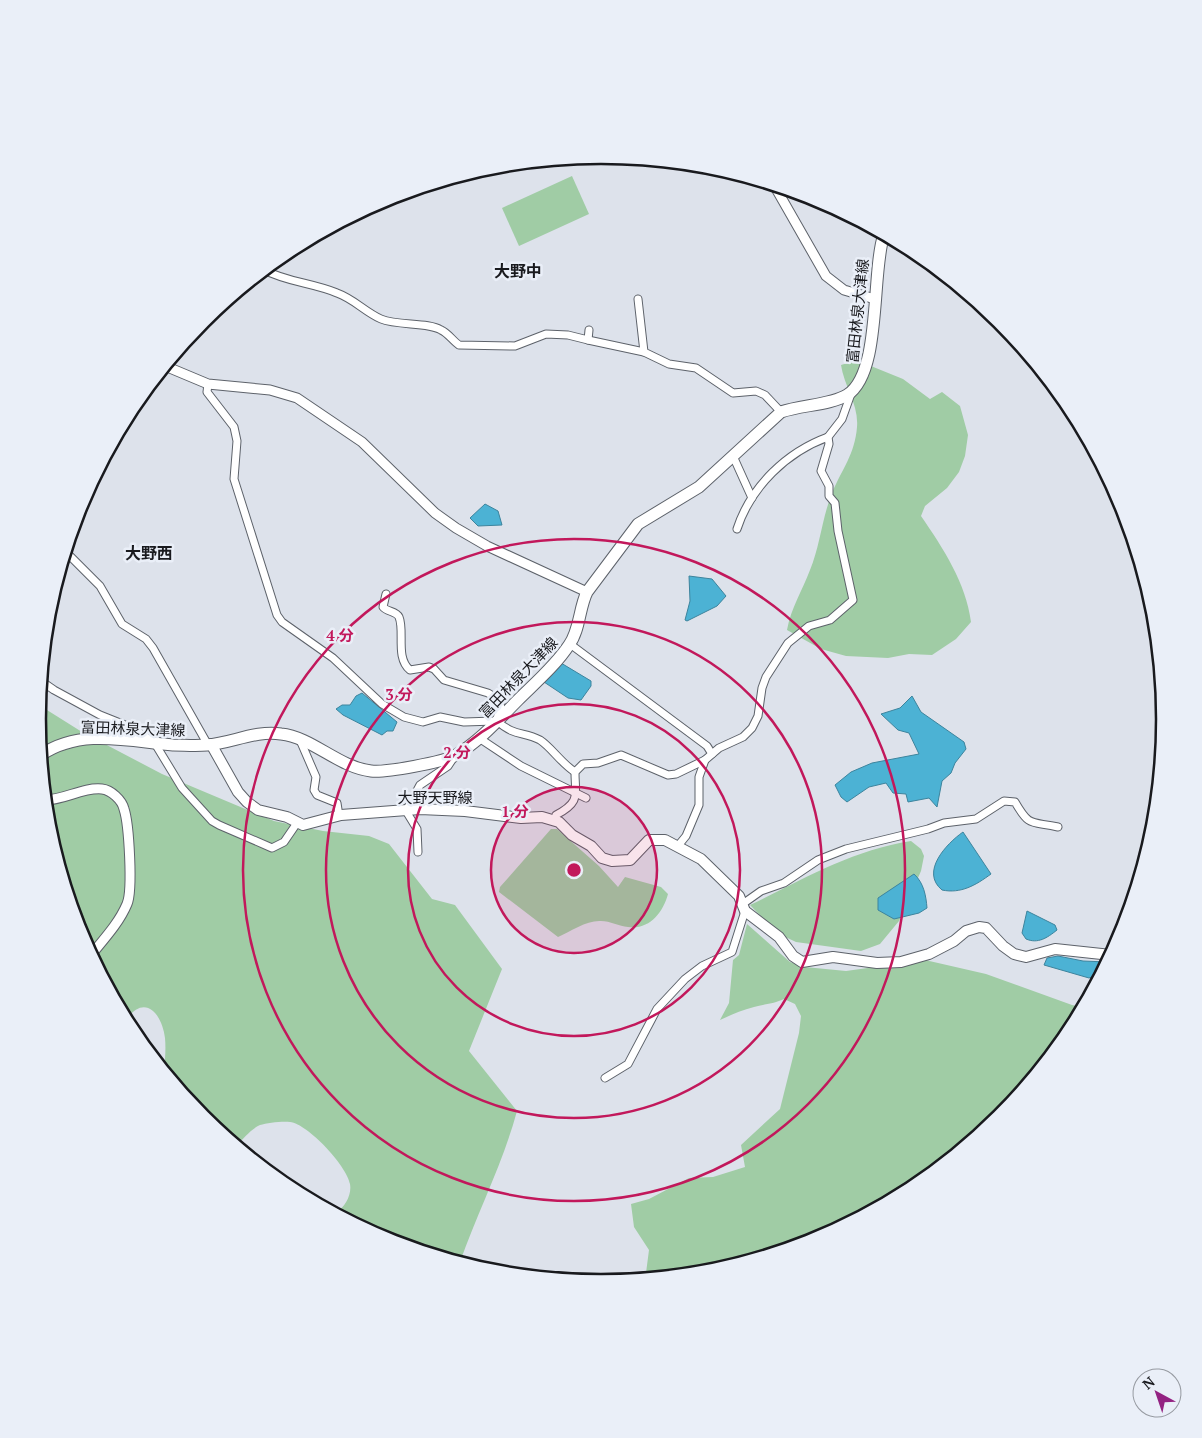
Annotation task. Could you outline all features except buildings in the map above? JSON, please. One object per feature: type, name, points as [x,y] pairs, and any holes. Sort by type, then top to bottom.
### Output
[{"type":"main road","name":"富田林泉大津線","points":[[47,751],[55,745],[83,738],[209,745],[260,734],[282,734],[300,740],[348,765],[372,771],[454,757],[497,721],[547,671],[570,644],[587,592],[638,524],[699,488],[781,412],[798,406],[833,400],[852,391],[865,373],[873,329],[878,251],[881,241]]},
{"type":"main road","name":"大野天野線","points":[[209,745],[231,781],[247,802],[258,810],[287,817],[304,825],[339,816],[444,809],[521,818],[549,818],[559,822],[572,835],[584,840],[602,858],[612,862],[630,860],[649,840],[665,840],[701,859],[744,907],[779,937],[790,952],[802,962],[833,957],[877,964],[908,961],[929,954],[954,941],[966,931],[979,927],[986,928],[1003,946],[1014,954],[1026,957],[1055,949],[1103,954]]},
{"type":"street","points":[[779,194],[826,276],[844,290],[875,299]]},
{"type":"street","points":[[271,273],[280,278],[310,283],[338,293],[351,299],[381,319],[401,324],[441,329],[459,345],[515,346],[546,334],[568,335],[644,352],[669,364],[696,368],[733,393],[756,391],[765,396],[781,412]]},
{"type":"street","points":[[638,299],[644,352]]},
{"type":"street","points":[[588,340],[589,330]]},
{"type":"street","points":[[171,369],[208,384],[270,390],[297,398],[362,442],[435,514],[487,546],[587,592]]},
{"type":"street","points":[[208,384],[207,392],[234,427],[237,441],[234,479],[277,615],[282,622],[333,658],[382,704],[404,717],[424,722],[440,717],[464,722],[489,723],[497,721]]},
{"type":"street","points":[[738,529],[743,511],[765,479],[796,452],[828,437],[842,419],[852,391]]},
{"type":"street","points":[[575,772],[584,764],[598,763],[615,755],[620,755],[668,775],[676,774],[705,760],[727,743],[743,737],[752,728],[758,716],[762,688],[766,677],[788,643],[809,626],[830,620],[853,600],[838,531],[835,503],[829,496],[828,486],[821,476],[829,444],[828,437]]},
{"type":"street","points":[[733,456],[752,498]]},
{"type":"street","points":[[71,557],[100,586],[122,624],[146,639],[154,648],[209,745]]},
{"type":"street","points":[[386,594],[383,607],[385,610],[396,613],[400,618],[400,638],[406,666],[410,670],[434,669],[444,680],[499,700],[501,708],[497,721]]},
{"type":"street","points":[[570,644],[707,746],[712,754]]},
{"type":"street","points":[[47,685],[100,715],[130,727],[154,742],[182,788],[212,821],[219,825],[272,848],[284,842],[297,823]]},
{"type":"street","points":[[497,721],[512,732],[541,741],[564,765],[575,772]]},
{"type":"street","points":[[479,738],[521,766],[586,798]]},
{"type":"street","points":[[300,740],[316,777],[314,790],[317,795],[337,803],[339,816]]},
{"type":"street","points":[[418,852],[417,829],[406,811],[420,785],[448,766],[454,757]]},
{"type":"street","points":[[677,847],[686,836],[699,805],[701,793],[699,777],[705,760]]},
{"type":"street","points":[[556,815],[574,802],[577,794],[575,772]]},
{"type":"street","points":[[52,800],[60,800],[90,790],[103,789],[116,796],[124,808],[131,879],[128,903],[96,948]]},
{"type":"street","points":[[605,1078],[628,1064],[657,1009],[685,979],[702,966],[732,952],[744,907],[761,891],[784,883],[818,860],[846,849],[928,829],[944,823],[976,819],[1004,801],[1015,802],[1022,816],[1032,823],[1058,827]]},
{"type":"street","points":[[686,836],[690,854]]},
{"type":"green space","points":[[572,176],[589,214],[519,246],[502,208]]},
{"type":"green space","points":[[861,362],[903,379],[930,399],[942,392],[960,406],[968,435],[965,456],[959,472],[947,488],[925,506],[921,516],[945,553],[959,580],[971,622],[956,639],[932,655],[909,654],[888,658],[846,656],[821,649],[787,630],[794,607],[813,561],[832,493],[851,453],[856,437],[856,411],[841,365]]},
{"type":"green space","points":[[46,710],[82,732],[162,774],[274,821],[323,831],[369,836],[389,844],[432,899],[455,905],[502,969],[469,1051],[517,1111],[498,1168],[462,1256],[389,1232],[341,1208],[349,1196],[350,1184],[347,1176],[326,1147],[298,1124],[283,1122],[260,1125],[241,1141],[184,1085],[164,1061],[165,1038],[163,1029],[152,1010],[140,1008],[132,1013],[103,964],[88,931],[65,863],[51,791],[47,755]]},
{"type":"green space","points":[[551,829],[557,829],[599,866],[618,887],[625,877],[661,887],[668,894],[659,914],[649,923],[642,926],[628,927],[596,921],[585,924],[558,937],[499,892],[500,887]]},
{"type":"green space","points":[[911,841],[921,849],[924,856],[921,871],[899,921],[880,944],[861,951],[796,942],[777,933],[750,905],[808,876],[868,851]]},
{"type":"green space","points":[[747,924],[790,962],[805,967],[846,971],[925,960],[986,974],[1075,1006],[1041,1057],[1018,1085],[967,1136],[909,1180],[846,1217],[813,1232],[779,1244],[745,1255],[709,1263],[646,1272],[649,1250],[634,1227],[631,1204],[649,1199],[689,1178],[713,1177],[745,1167],[741,1145],[780,1109],[799,1033],[801,1016],[795,1004],[784,999],[745,1010],[720,1020],[729,1003],[733,960],[739,955]]},
{"type":"water","points":[[485,504],[498,511],[502,525],[478,526],[470,518]]},
{"type":"water","points":[[689,576],[712,579],[726,596],[717,606],[687,621],[685,620],[690,601]]},
{"type":"water","points":[[561,663],[591,681],[591,686],[581,700],[568,698],[544,682]]},
{"type":"water","points":[[362,693],[397,722],[393,731],[387,731],[382,735],[343,715],[336,709],[342,705],[350,705],[356,696]]},
{"type":"water","points":[[912,696],[921,712],[964,742],[966,749],[955,763],[951,773],[942,781],[937,807],[929,798],[908,802],[906,794],[893,793],[886,783],[869,787],[847,802],[841,797],[835,785],[851,772],[872,763],[919,754],[909,733],[898,730],[881,714],[900,708]]},
{"type":"water","points":[[963,832],[991,874],[980,882],[962,890],[942,890],[936,883],[934,867],[943,851]]},
{"type":"water","points":[[914,874],[922,886],[927,908],[919,913],[894,919],[878,910],[878,898]]},
{"type":"water","points":[[1027,911],[1055,925],[1057,930],[1042,939],[1034,941],[1026,939],[1022,933]]},
{"type":"water","points":[[1058,956],[1083,961],[1100,962],[1092,977],[1089,978],[1044,965],[1047,958]]},
{"type":"district","name":"大野中","points":[[518,271]]},
{"type":"district","name":"大野西","points":[[149,553]]}]
